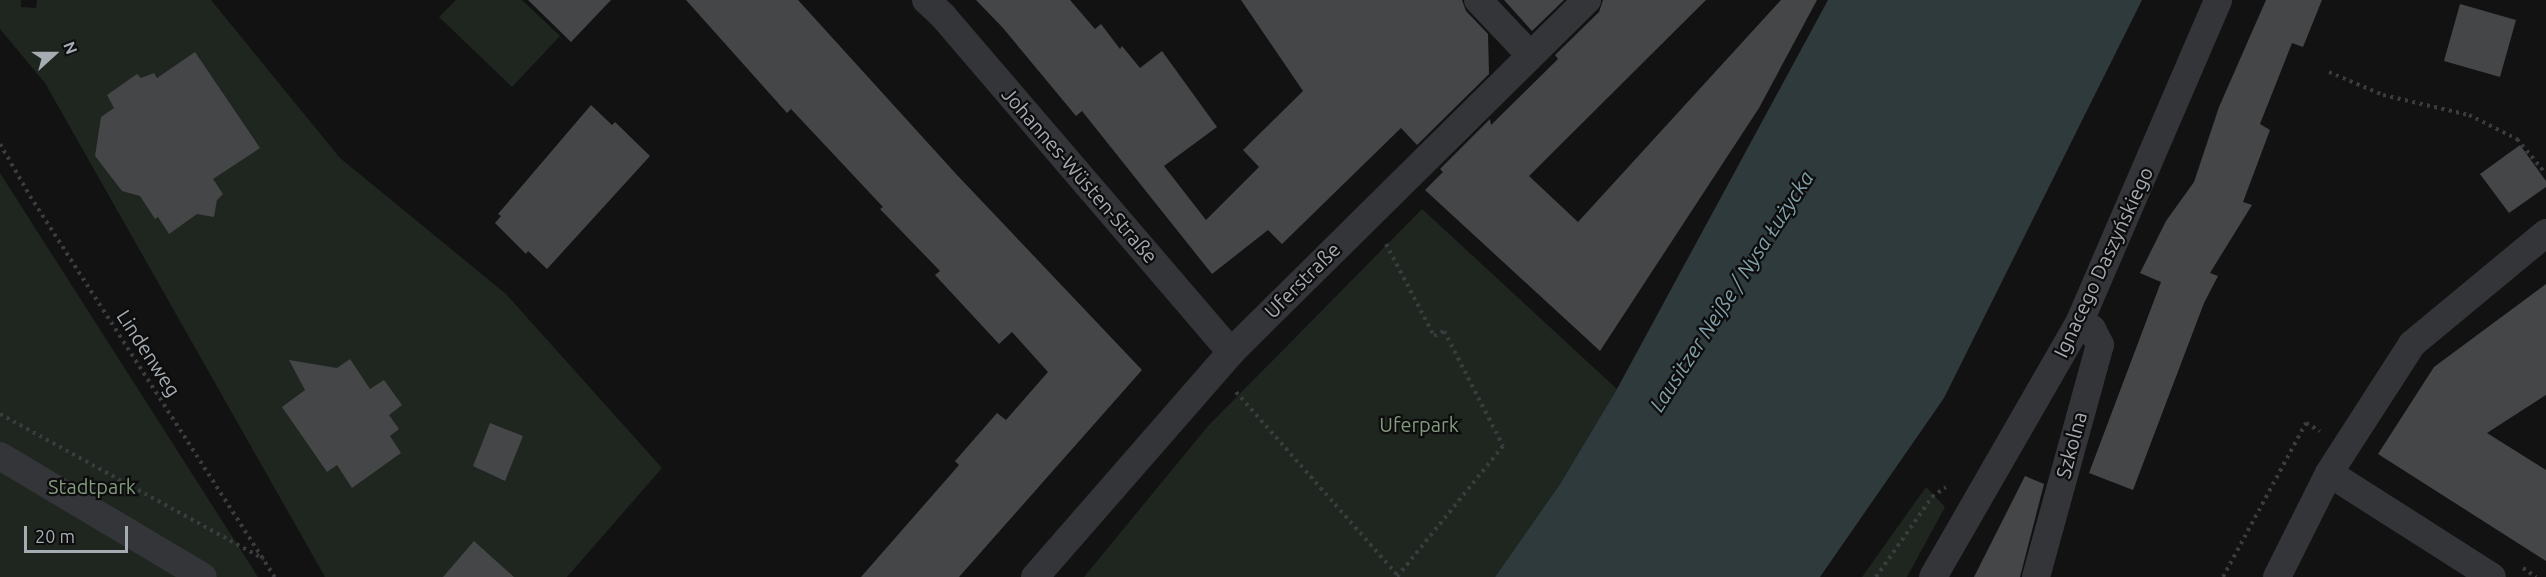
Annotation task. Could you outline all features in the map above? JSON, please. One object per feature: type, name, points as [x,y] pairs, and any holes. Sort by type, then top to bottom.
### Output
[{"type":"street","name":"Johannes-Wüsten-Straße","points":[[927,0],[951,25],[1223,360]]},
{"type":"street","points":[[1478,0],[1530,55]]},
{"type":"street","name":"Uferstraße","points":[[1035,577],[1223,360],[1587,0]]},
{"type":"street","name":"Ignacego Daszyńskiego","points":[[1933,577],[2080,321],[2218,0]]},
{"type":"street","points":[[2277,577],[2322,493],[2329,473],[2412,344],[2546,233]]},
{"type":"street","name":"Szkolna","points":[[2036,577],[2100,345],[2092,329],[2080,321]]},
{"type":"street","points":[[0,456],[203,577]]},
{"type":"street","points":[[2329,473],[2492,577]]},
{"type":"path","points":[[2329,72],[2383,95],[2469,115],[2517,139],[2546,174]]},
{"type":"path","name":"Lindenweg","points":[[0,144],[30,196],[275,577]]},
{"type":"path","points":[[1223,360],[1398,577],[1503,446],[1444,331],[1434,336],[1370,213]]},
{"type":"path","points":[[0,414],[265,559]]},
{"type":"path","points":[[1876,577],[1932,497]]},
{"type":"green space","points":[[0,0],[21,0],[21,7],[36,8],[37,0],[211,0],[340,158],[506,294],[662,468],[567,577],[325,577],[45,83],[0,29]]},
{"type":"green space","points":[[456,0],[522,0],[560,36],[512,87],[439,17]]},
{"type":"green space","name":"Stadtpark","points":[[0,173],[258,577],[0,577]]},
{"type":"green space","name":"Uferpark","points":[[1422,209],[1617,389],[1560,484],[1495,577],[1084,577],[1208,426]]},
{"type":"green space","points":[[1926,487],[1945,507],[1907,577],[1862,577]]},
{"type":"water","name":"Lausitzer Neiße / Nysa Łużycka","points":[[1828,0],[2142,0],[1944,398],[1820,577],[1495,577],[1560,484],[1617,389]]},
{"type":"building","points":[[528,0],[611,0],[571,42]]},
{"type":"building","points":[[686,0],[798,0],[957,175],[1142,370],[959,577],[861,577],[959,465],[955,461],[997,413],[1006,420],[1048,372],[1012,332],[999,344],[935,275],[940,271],[880,209],[883,207],[791,109],[787,113]]},
{"type":"building","points":[[976,0],[1070,0],[1095,29],[1101,24],[1120,49],[1122,46],[1140,68],[1162,51],[1217,127],[1164,166],[1206,220],[1259,167],[1243,150],[1303,91],[1241,0],[1462,0],[1466,11],[1488,34],[1489,74],[1417,145],[1401,128],[1282,244],[1268,230],[1212,274],[1082,111],[1076,116],[1003,28]]},
{"type":"building","points":[[1504,0],[1564,0],[1532,31]]},
{"type":"building","points":[[1603,0],[1706,0],[1529,176],[1578,222],[1781,0],[1817,0],[1759,108],[1600,351],[1425,190],[1443,172],[1440,169],[1490,119],[1491,125],[1558,59],[1555,55],[1599,12]]},
{"type":"building","points":[[2266,0],[2322,0],[2303,47],[2292,43],[2260,124],[2270,130],[2243,202],[2252,205],[2210,273],[2218,276],[2204,303],[2133,490],[2089,473],[2161,282],[2140,273],[2166,221],[2194,182],[2219,107]]},
{"type":"building","points":[[2460,4],[2516,20],[2500,77],[2444,61]]},
{"type":"building","points":[[195,52],[260,148],[213,179],[223,194],[217,200],[214,217],[197,214],[169,234],[158,217],[155,219],[140,196],[122,191],[95,156],[101,117],[114,108],[107,95],[137,74],[141,78],[154,73],[157,78]]},
{"type":"building","points":[[591,105],[612,125],[615,122],[650,156],[547,269],[528,251],[526,254],[495,223],[501,216],[498,214]]},
{"type":"building","points":[[2520,145],[2546,181],[2546,187],[2509,213],[2480,174]]},
{"type":"building","points":[[2546,284],[2546,395],[2487,433],[2546,470],[2546,561],[2378,454],[2434,367]]},
{"type":"building","points":[[350,359],[370,389],[384,380],[402,405],[389,415],[399,429],[390,436],[401,453],[352,488],[337,465],[327,472],[282,407],[305,390],[289,360],[337,368]]},
{"type":"building","points":[[490,423],[523,436],[505,481],[473,466]]},
{"type":"building","points":[[2025,476],[2044,484],[2020,577],[1974,577]]},
{"type":"building","points":[[474,541],[514,577],[443,577]]}]
